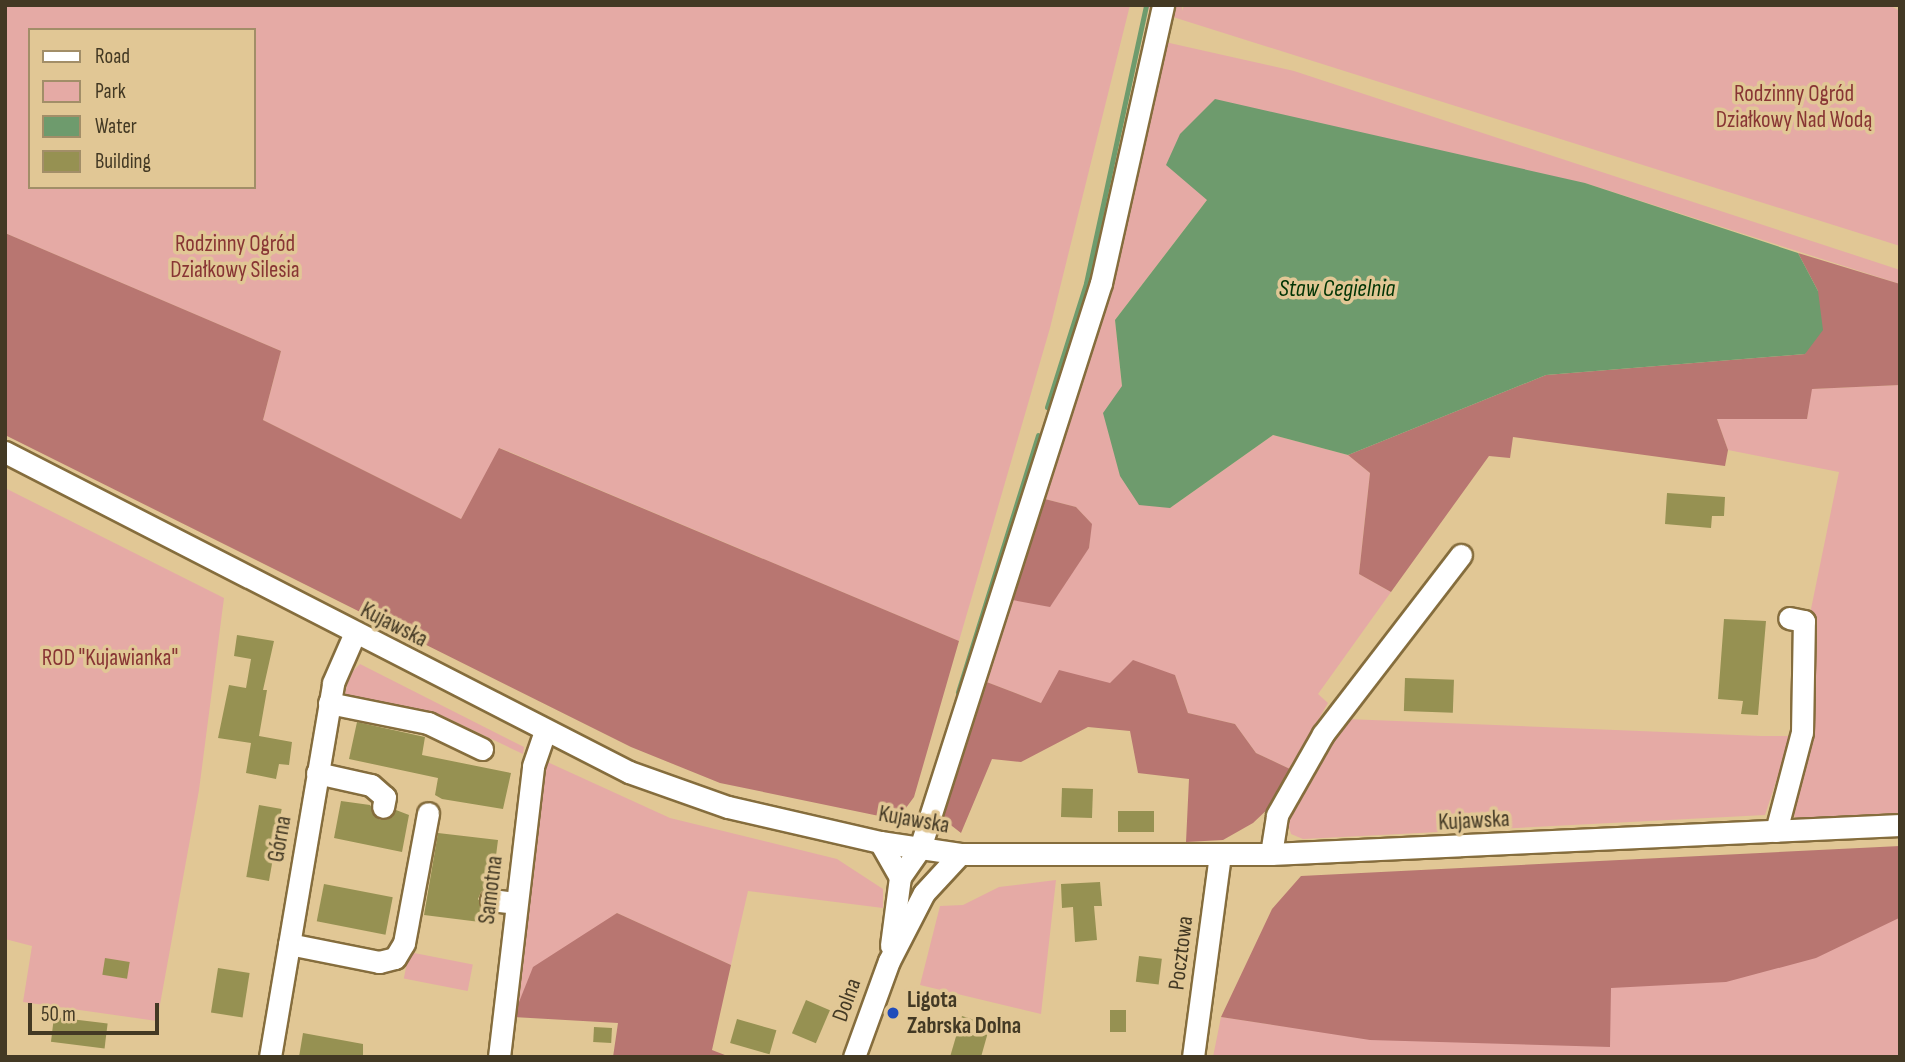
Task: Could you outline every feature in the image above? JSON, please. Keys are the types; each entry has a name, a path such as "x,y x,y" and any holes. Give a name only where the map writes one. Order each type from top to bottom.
{"street":[{"path":"927,886 920,848 1101,283 1163,5"},
{"name":"Kujawska","path":"5,452 354,635 629,772 728,807 880,842 960,855 1220,855 1900,825"},
{"path":"1271,854 1277,816 1323,734 1461,555"},
{"path":"1776,831 1802,732 1804,621 1789,618"},
{"name":"Górna","path":"270,1057 332,683 354,635"},
{"path":"329,703 428,723 482,749"},
{"name":"Samotna","path":"499,1057 533,766 545,732"},
{"path":"317,773 371,785 385,797 383,807"},
{"path":"289,944 379,962 395,958 404,943 428,813"},
{"path":"880,842 900,877"},
{"name":"Dolna","path":"889,961 900,877 920,848"},
{"name":"Dolna","path":"854,1057 889,961 927,886 960,855"},
{"name":"Pocztowa","path":"1193,1057 1220,855"},
{"path":"491,900 515,903"}],"green space":[{"name":"Rodzinny Ogród Działkowy Silesia","path":"5,5 1130,5 1050,328 959,641 500,448 461,519 263,420 281,351 5,233"},
{"name":"Rodzinny Ogród Działkowy Nad Wodą","path":"1135,5 1182,5 1182,11 1184,5 1889,5 1900,11 1900,246"},
{"path":"1165,42 1294,71 1900,270 1900,284 1585,183 1207,200 1115,320 1122,386 1170,508 1273,435 1348,455 1370,473 1359,574 1391,592 1318,694 1328,703 1290,769 1256,753 1235,724 1188,713 1175,675 1110,683 1041,703 984,681 1007,599 1089,548 1091,523 1076,507 1041,498 1113,281"},
{"path":"1900,385 1900,813 1795,818 1789,798 1810,614 1839,472 1728,450 1717,419 1807,419 1811,389"},
{"name":"ROD \"Kujawianka\"","path":"5,488 224,598 199,790 157,1021 23,1002 32,946 5,939"},
{"path":"360,664 524,747 523,754 443,716 345,694 349,675"},
{"path":"1347,719 1791,736 1765,815 1303,839 1291,834 1287,820"},
{"path":"543,760 670,818 837,859 883,889 883,908 748,891 731,965 617,913 513,1017"},
{"path":"1900,859 1900,1057 1213,1057 1221,1017 1317,1031"},
{"path":"1056,880 1041,1014 920,985 940,906 963,905 999,887"},
{"path":"409,952 473,964 468,991 404,979"}],"shaded area":[{"path":"5,233 281,351 263,420 461,519 499,448 959,641 914,797 903,812 884,817 720,783 631,747 5,435"},
{"path":"1798,253 1900,284 1900,385 1812,389 1807,419 1717,419 1728,450 1725,466 1513,437 1510,458 1489,456 1391,592 1359,574 1370,473 1348,455 1546,375 1805,354 1818,291"},
{"path":"1041,498 1076,507 1092,524 1089,548 1050,607 1007,599"},
{"path":"1133,660 1175,675 1188,713 1235,724 1256,753 1290,769 1271,806 1253,823 1223,840 1186,842 1189,779 1138,773 1130,731 1088,727 1021,762 992,759 961,833 943,819 984,681 1041,703 1059,670 1110,683"},
{"path":"1900,846 1899,918 1816,958 1726,982 1611,988 1610,1047 1370,1040 1221,1017 1272,909 1301,876"},
{"path":"617,913 731,965 712,1050 730,1057 613,1057 618,1023 513,1017 533,967"}],"water":[{"name":"Staw Cegielnia","path":"1215,99 1585,183 1798,253 1818,291 1823,330 1805,354 1546,375 1348,455 1273,435 1170,508 1139,505 1120,476 1103,413 1122,386 1115,320 1207,200 1166,165 1180,134"}],"building":[{"path":"1667,493 1725,497 1724,516 1712,516 1711,528 1665,524"},
{"path":"1724,619 1766,621 1758,715 1741,714 1743,701 1718,699"},
{"path":"237,635 274,641 263,690 267,690 259,736 292,742 289,765 279,764 276,779 246,773 251,743 218,738 229,685 246,688 251,659 234,656"},
{"path":"1405,678 1454,680 1453,713 1404,711"},
{"path":"357,722 425,737 422,755 511,773 503,809 442,799 435,795 438,778 349,759"},
{"path":"1062,788 1093,789 1092,818 1061,817"},
{"path":"341,801 370,805 380,820 388,819 396,810 409,815 402,852 334,838"},
{"path":"259,805 282,809 269,881 246,877"},
{"path":"1118,811 1154,811 1154,832 1118,832"},
{"path":"438,833 498,840 492,887 481,892 478,899 489,913 488,923 424,915"},
{"path":"1100,882 1102,906 1094,906 1097,940 1075,942 1073,907 1062,908 1061,884"},
{"path":"324,884 393,897 385,935 317,921"},
{"path":"1139,956 1162,959 1159,985 1136,982"},
{"path":"105,958 130,962 127,979 102,975"},
{"path":"218,968 250,973 243,1017 211,1012"},
{"path":"806,1000 830,1010 816,1043 792,1033"},
{"path":"1110,1010 1126,1010 1126,1032 1110,1032"},
{"path":"962,1016 990,1025 981,1057 950,1057"},
{"path":"54,1017 108,1024 105,1048 51,1042"},
{"path":"737,1019 776,1030 770,1054 730,1043"},
{"path":"594,1027 612,1028 611,1043 593,1042"},
{"path":"303,1033 363,1044 363,1057 299,1057"}],"waterway":[{"path":"1047,407 1086,283 1146,5"},
{"path":"958,692 1038,435"}],"place":[{"name":"Ligota Zabrska Dolna","path":"893,1013"}]}
